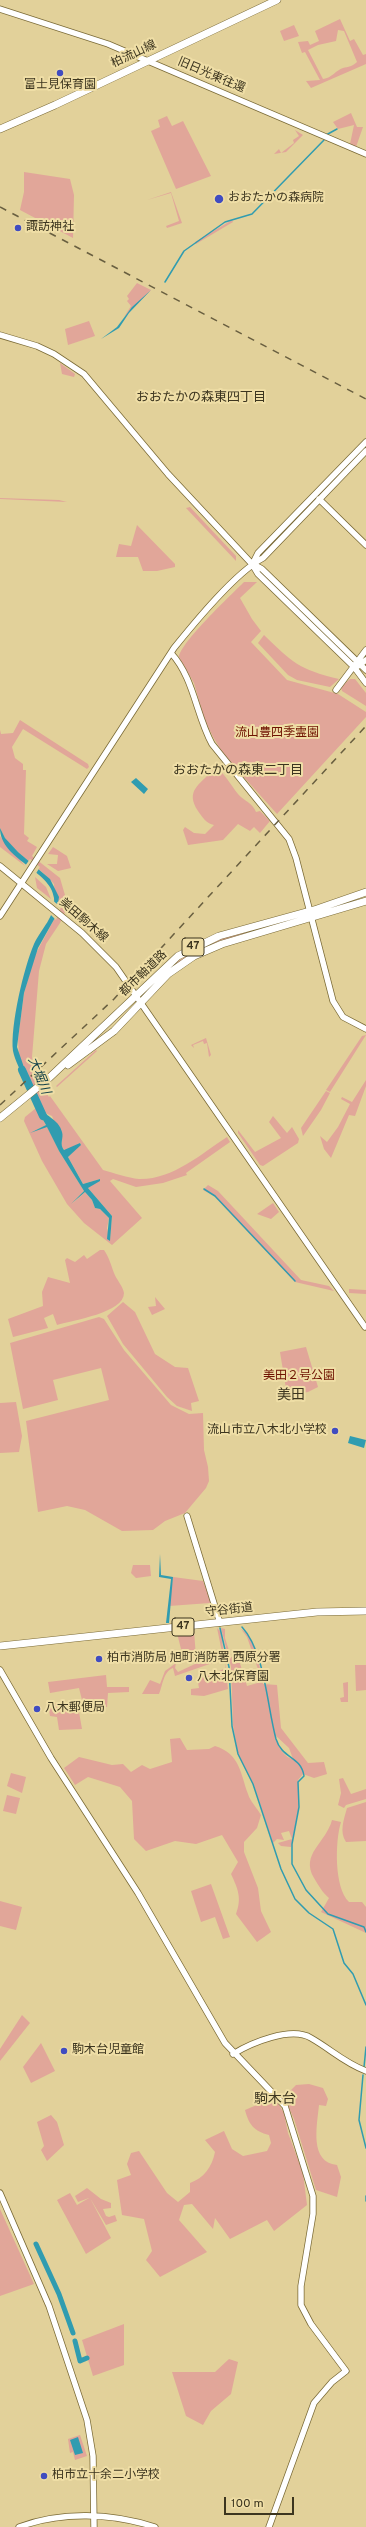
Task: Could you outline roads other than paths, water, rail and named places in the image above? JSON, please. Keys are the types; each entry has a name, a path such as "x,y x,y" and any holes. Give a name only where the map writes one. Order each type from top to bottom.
{"main road":[{"name":"柏流山線","path":"0,129 49,108 277,0"},
{"name":"都市軸道路","path":"0,1118 49,1078 137,995 169,962 199,944 366,892"},
{"name":"都市軸道路","path":"49,1078 103,1040 168,974 194,956 222,944 311,919 366,901"},
{"name":"守谷街道","path":"0,1646 317,1612 366,1611"}],"street":[{"name":"旧日光東往還","path":"0,9 108,44 366,154"},
{"path":"0,335 37,346 54,354 88,378 172,480 252,564 258,574 354,667 366,683"},
{"path":"0,916 171,653 191,627 252,564 258,553 366,442"},
{"path":"252,564 263,558 366,452"},
{"path":"319,499 366,545"},
{"path":"252,564 262,569 366,670"},
{"path":"359,663 366,650"},
{"path":"171,653 188,679 205,731 212,744 288,839 296,858 336,1009 347,1020 366,1029"},
{"path":"336,690 354,667 366,660"},
{"name":"美田駒木線","path":"0,866 63,917 104,954 137,995 365,1327"},
{"path":"187,1516 220,1623"},
{"path":"0,1670 51,1758 138,1893 204,2010 233,2054 279,2098 290,2117 313,2196 313,2214 300,2286 301,2306 311,2324 346,2371 332,2382 314,2403 269,2527"},
{"path":"233,2054 246,2046 270,2038 304,2035 311,2037 345,2062 366,2071"},
{"path":"0,2193 49,2306 85,2414 93,2456 94,2527"},
{"path":"19,2527 61,2517 93,2516 121,2518 155,2527"}],"water":[{"path":"151,290 129,313 119,328 101,339 117,327 132,307"},
{"path":"136,778 148,789 144,794 131,782"},
{"path":"0,828 5,838 18,852 50,879 59,897 56,916 38,948 24,993 17,1047 28,1079 25,1081 13,1051 16,1012 22,981 30,954 37,938 53,911 54,898 51,888 44,880 16,857 8,848 2,839"},
{"path":"39,1106 58,1124 62,1134 62,1146 64,1150 80,1143 81,1145 68,1157 83,1184 100,1179 100,1181 88,1188 112,1216 110,1241 107,1239 109,1218 100,1209 95,1208 92,1200 85,1192 71,1204 84,1191 59,1151 47,1127 30,1133 46,1125 36,1108"},
{"path":"350,1436 366,1440 364,1448 348,1443"},
{"path":"160,1554 161,1575 173,1577 169,1623 166,1623 171,1579 159,1577"},
{"path":"78,2437 83,2453 75,2455 70,2440"}],"waterway":[{"path":"326,135 337,129"},
{"path":"165,282 184,251 225,222 252,214 324,140"},
{"name":"大堀川","path":"22,1070 43,1116"},
{"path":"204,1189 215,1196 295,1281"},
{"path":"173,1621 183,1620"},
{"path":"242,1627 256,1650 264,1680 276,1739 282,1750 299,1765 304,1776 298,1782 299,1807 292,1844 292,1864 306,1890 328,1914 364,1927 366,1932"},
{"path":"220,1628 229,1667 232,1726 238,1754 253,1784 281,1869 295,1899 309,1913 333,1929 344,1963 353,1974 366,2005"},
{"path":"364,2067 366,2047"},
{"path":"363,2075 359,2120 366,2148"},
{"path":"366,2196 366,2201"},
{"path":"36,2244 59,2294 73,2333"},
{"path":"75,2341 80,2361 87,2358"}],"railway":[{"path":"0,207 366,399"},
{"path":"0,1105 114,999 366,726"}],"place":[{"name":"富士見保育園","path":"60,73"},
{"name":"おおたかの森病院","path":"219,199"},
{"name":"諏訪神社","path":"18,228"},
{"name":"流山市立八木北小学校","path":"335,1431"},
{"name":"柏市消防局 旭町消防署 西原分署","path":"99,1659"},
{"name":"八木北保育園","path":"189,1678"},
{"name":"八木郵便局","path":"37,1709"},
{"name":"駒木台児童館","path":"64,2051"},
{"name":"柏市立十余二小学校","path":"44,2476"}],"district":[{"name":"おおたかの森東四丁目","path":"201,398"},
{"name":"おおたかの森東二丁目","path":"238,771"},
{"name":"美田","path":"291,1396"},
{"name":"駒木台","path":"275,2100"}],"park label":[{"name":"流山豊四季霊園","path":"277,734"},
{"name":"美田２号公園","path":"299,1377"}]}
